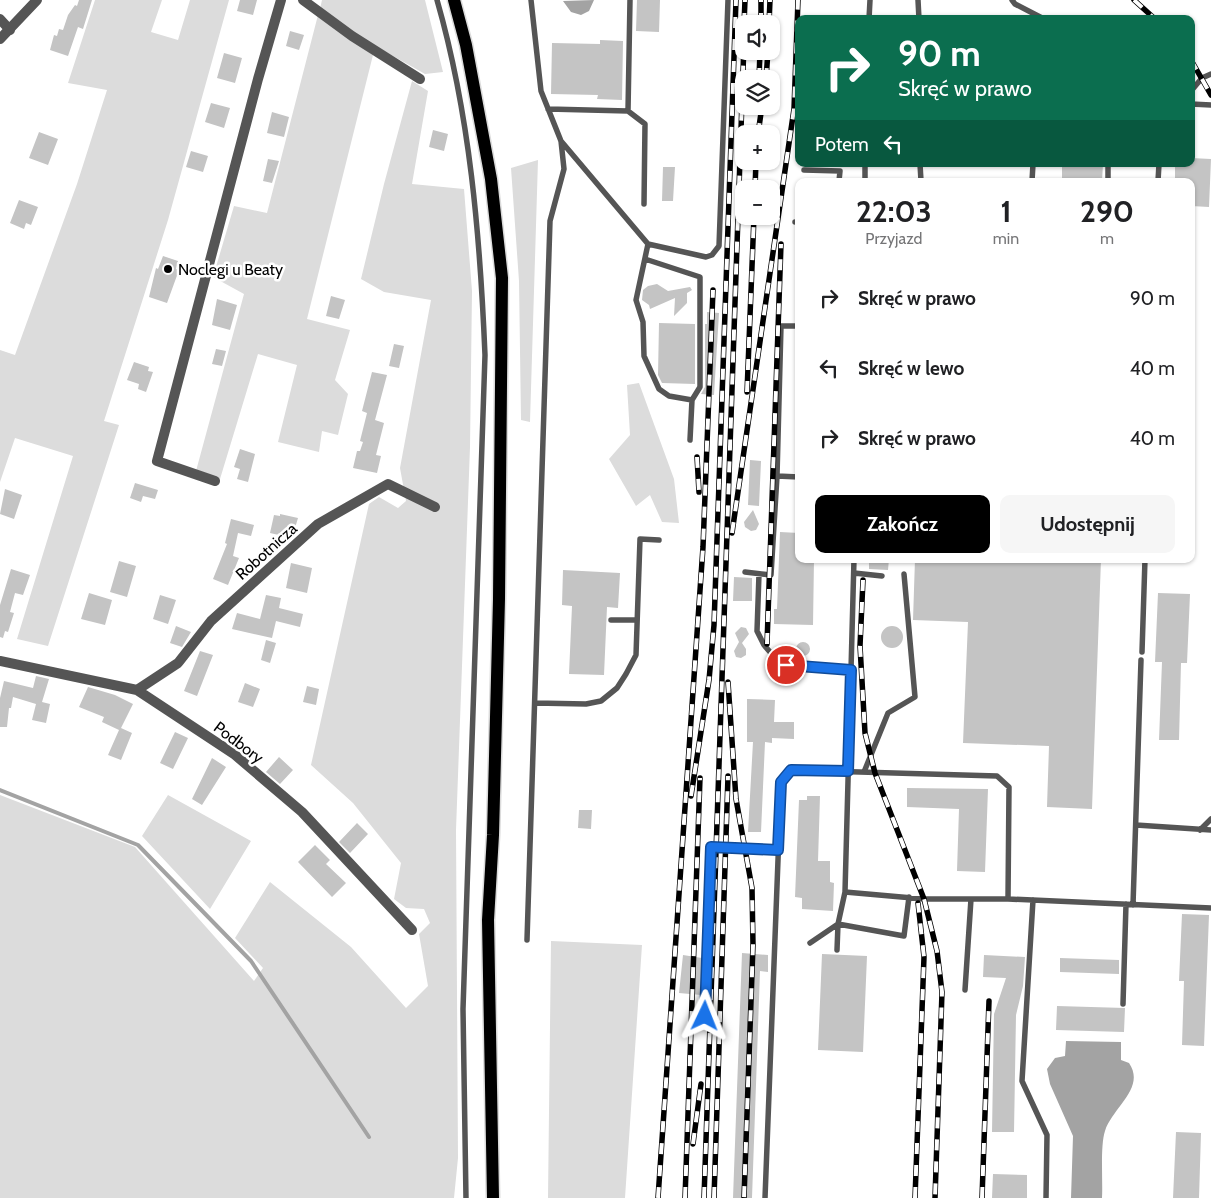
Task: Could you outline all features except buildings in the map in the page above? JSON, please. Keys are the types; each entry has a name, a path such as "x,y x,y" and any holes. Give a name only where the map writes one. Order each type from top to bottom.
{"main road":[{"path":"454,0 468,54 491,179 502,278 499,599 493,835 488,920 493,1198"}],"street":[{"path":"0,39 37,0"},
{"path":"216,481 157,461 258,79 281,0"},
{"path":"303,0 352,36 420,79"},
{"path":"0,19 10,30"},
{"name":"Robotnicza","path":"137,690 178,663 211,622 318,524 336,512 388,484 435,507"},
{"name":"Podbory","path":"0,661 137,690 234,754 302,812 412,930"}],"lane":[{"path":"437,0 463,118 474,192 485,355 463,1009 466,1198"},
{"path":"527,940 550,221 564,169 561,141 540,92 531,0"},
{"path":"628,111 630,0"},
{"path":"561,141 648,244 706,257 712,255 719,246 728,0"},
{"path":"869,15 870,0"},
{"path":"918,0 919,15"},
{"path":"1012,0 1015,4 1036,15"},
{"path":"1195,86 1202,78 1211,74"},
{"path":"1195,104 1211,105"},
{"path":"548,109 628,111 645,124 644,204"},
{"path":"804,170 840,171 840,178"},
{"path":"648,244 636,300 643,322 644,356 659,389 669,396 692,400"},
{"path":"645,260 700,277 700,387 692,400 690,440"},
{"path":"745,572 771,575 777,476 781,326 795,326"},
{"path":"777,476 795,477"},
{"path":"535,703 586,704 601,701 622,681 636,655 640,539 659,540"},
{"path":"838,950 838,924 845,892 854,563"},
{"path":"1142,652 1145,563"},
{"path":"854,573 882,576"},
{"path":"758,574 757,631 764,645 776,659 786,665 851,670"},
{"path":"864,772 888,713 915,696 904,574"},
{"path":"611,620 637,620"},
{"path":"1123,1004 1136,825 1142,660"},
{"path":"765,1198 781,782 791,770 997,776 1009,787 1008,899"},
{"path":"1200,830 1211,820"},
{"path":"1136,825 1211,830"},
{"path":"705,1016 711,847 778,850"},
{"path":"845,892 910,897 1008,899 1211,908"},
{"path":"810,943 838,924 904,936 910,897"},
{"path":"965,990 970,899"},
{"path":"1033,900 1022,1081 1048,1136 1046,1198"}],"shaded area":[{"path":"95,0 162,0 151,32 178,40 190,0 229,0 168,220 104,421 119,425 48,646 17,639 73,456 15,438 0,482 0,350 15,355 77,184 107,90 68,83"},
{"path":"322,0 425,0 443,72 425,74 354,34 320,9"},
{"path":"594,0 589,11 581,15 571,12 563,1"},
{"path":"318,15 373,55 307,319 350,330 335,380 348,394 338,435 322,431 319,452 278,442 297,365 258,354 220,479 196,471 244,294 213,277 234,206 267,213"},
{"path":"412,81 428,91 412,184 464,189 472,291 470,447 456,830 458,1158 454,1198 0,1198 0,795 135,847 254,981 263,968 235,938 270,882 351,947 406,1008 428,986 419,934 430,923 424,909 406,908 394,899 401,863 353,803 311,765 369,504 379,497 398,508 406,501 400,468 431,300 384,292 361,279"},
{"path":"538,160 530,422 521,420 519,281 511,168"},
{"path":"639,383 674,479 679,523 662,522 650,495 636,506 609,459 630,435 627,385"},
{"path":"168,795 251,841 210,909 142,836"},
{"path":"551,941 642,945 625,1198 548,1198"},
{"path":"1066,1041 1121,1042 1121,1060 1129,1063 1133,1072 1134,1081 1131,1089 1109,1122 1103,1137 1102,1198 1071,1198 1073,1136 1050,1084 1047,1069 1055,1058 1065,1056"}],"waterway":[{"path":"0,790 138,845 251,961 369,1137"}],"railway":[{"path":"691,796 709,680 714,625 736,0"},
{"path":"744,15 745,0"},
{"path":"761,0 761,15"},
{"path":"769,15 770,0"},
{"path":"797,15 798,0"},
{"path":"1134,0 1151,15"},
{"path":"704,1198 743,60"},
{"path":"759,70 760,60"},
{"path":"767,60 767,70"},
{"path":"1195,67 1211,95"},
{"path":"732,533 794,109 795,82"},
{"path":"759,125 761,115"},
{"path":"755,180 756,170"},
{"path":"747,392 754,225"},
{"path":"767,644 781,244"},
{"path":"658,1198 703,547 713,290"},
{"path":"697,457 699,492"},
{"path":"863,580 860,646 865,733 875,773 924,899 937,951 942,992 935,1198"},
{"path":"728,682 736,799 752,888 753,945 744,1198"},
{"path":"714,1198 728,776"},
{"path":"685,1198 700,778"},
{"path":"915,1198 924,957 918,903"},
{"path":"982,1198 989,1001"},
{"path":"693,1144 701,1084"}],"place":[{"name":"Noclegi u Beaty","path":"168,269"}],"route":[{"path":"705,1016 711,847 778,850 781,782 791,770 848,771 851,670 786,665"}]}
